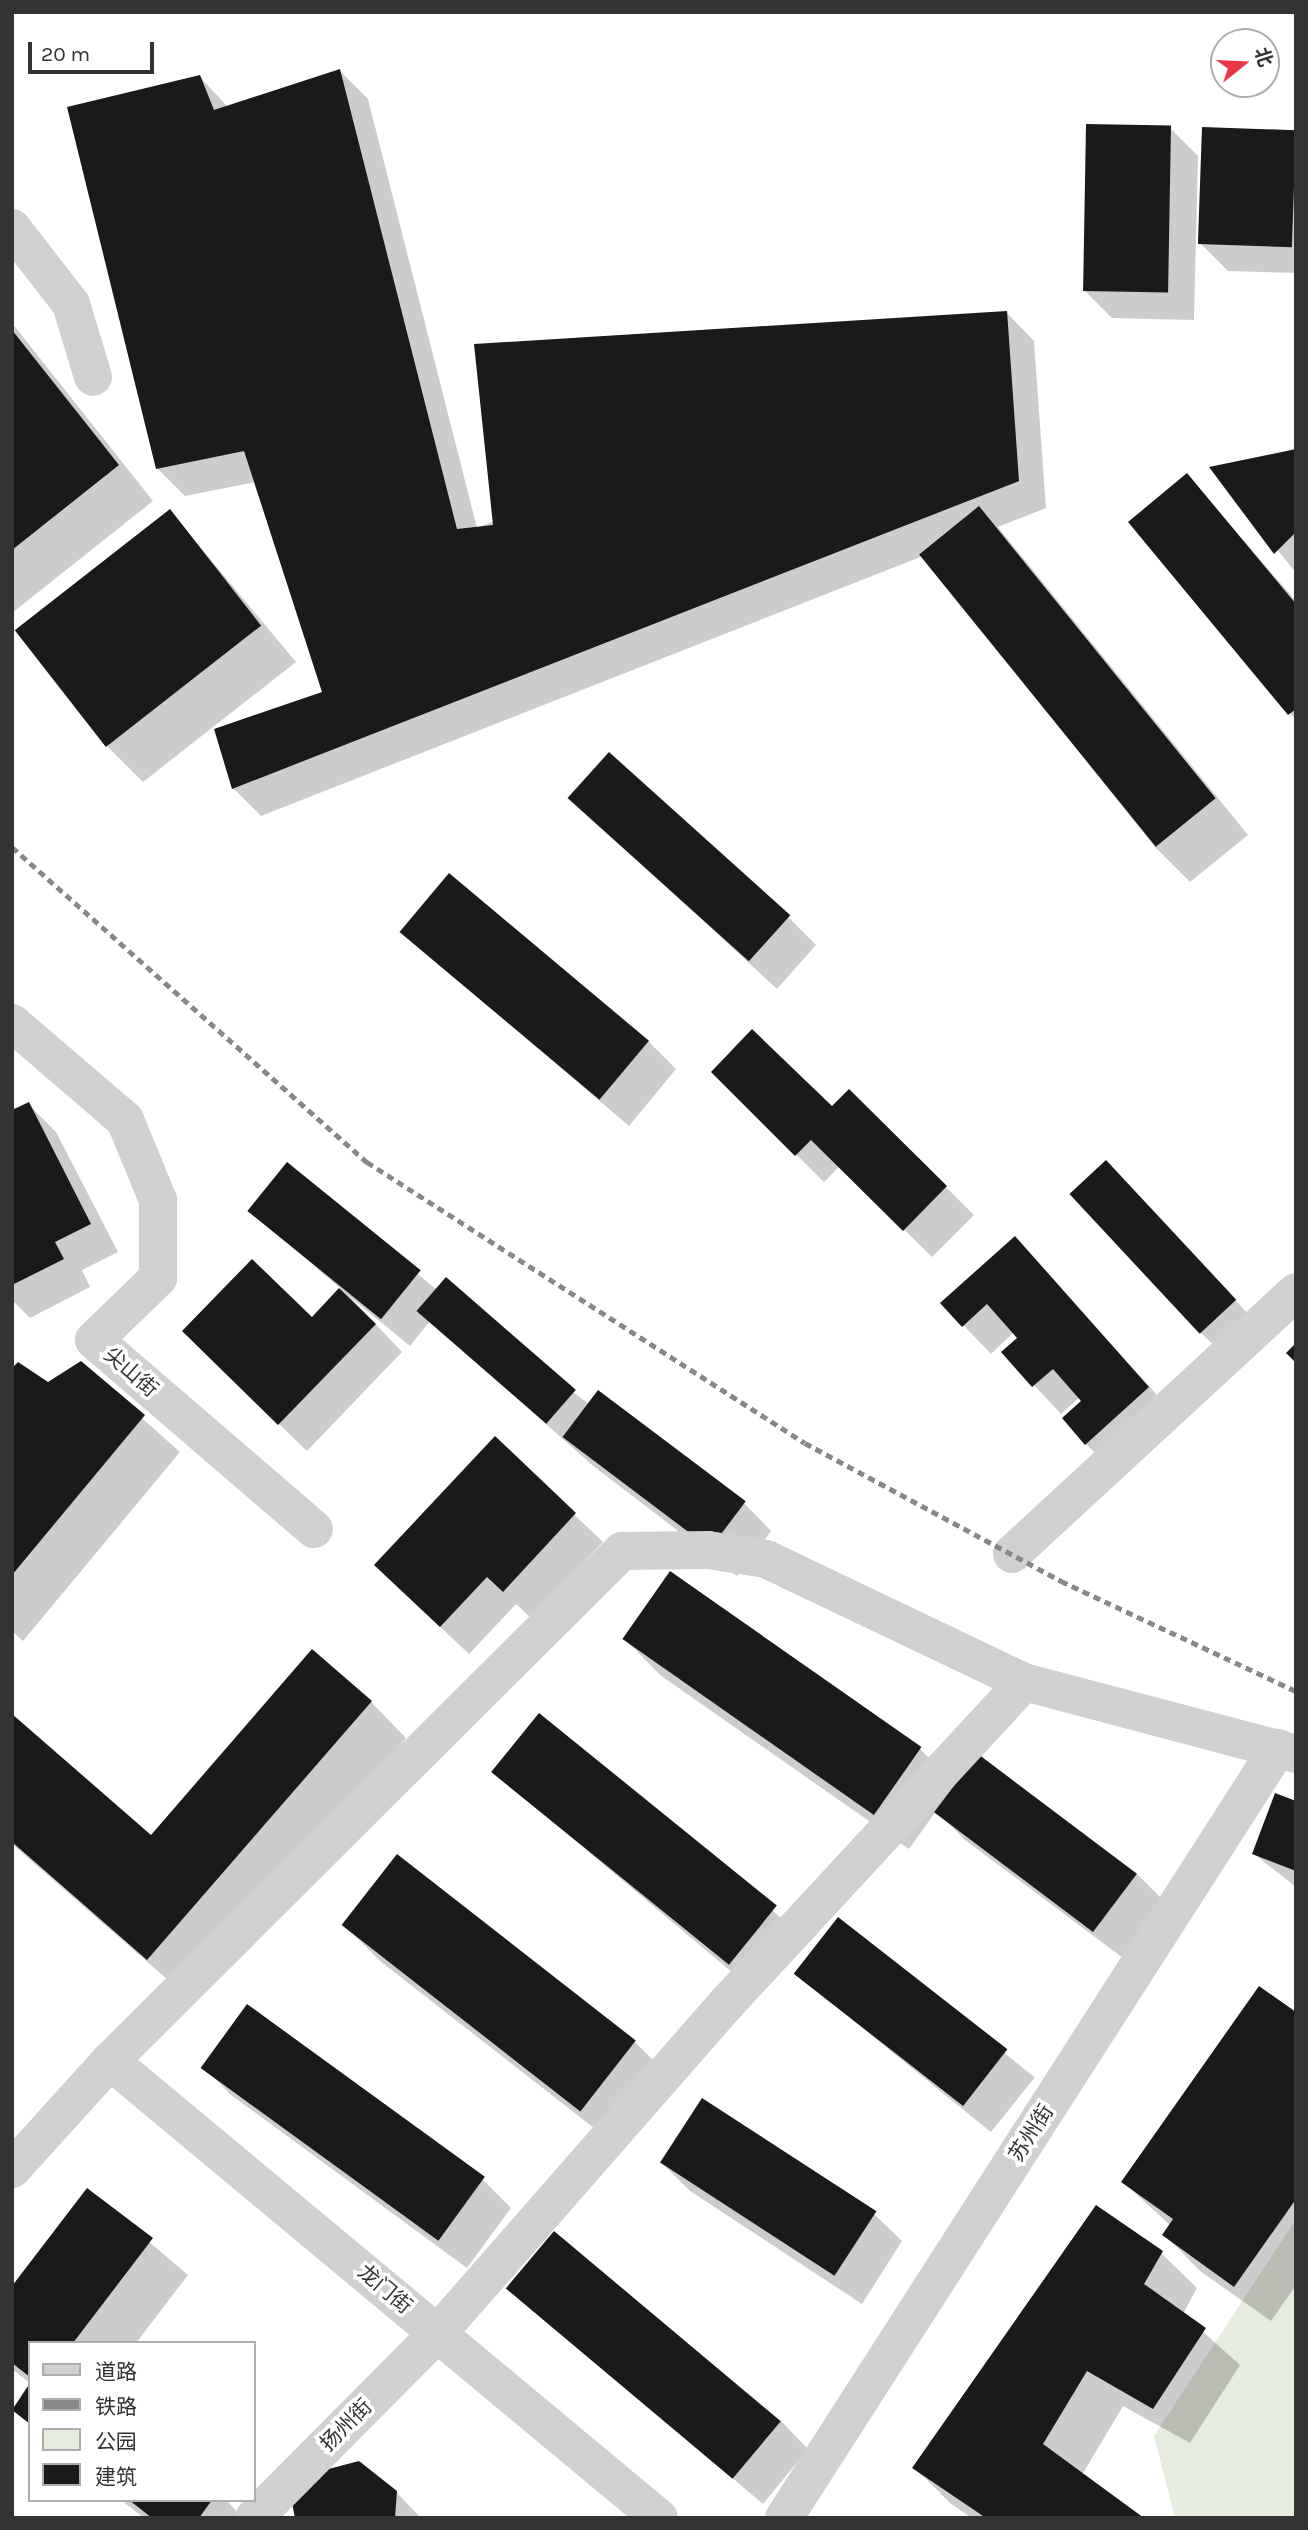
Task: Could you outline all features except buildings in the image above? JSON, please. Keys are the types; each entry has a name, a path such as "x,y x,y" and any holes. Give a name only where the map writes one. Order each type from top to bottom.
{"street":[{"path":"12,228 71,304 93,377"},
{"name":"尖山街","path":"12,1023 125,1120 158,1200 158,1278 94,1340 314,1529"},
{"path":"1012,1554 1296,1292"},
{"path":"12,2169 110,2061 622,1551 708,1549 766,1559 1024,1682 1287,1751"},
{"name":"扬州街","path":"254,2518 438,2333 727,2003 1024,1682"},
{"name":"苏州街","path":"784,2518 1287,1751"},
{"name":"龙门街","path":"110,2061 659,2518"}],"green space":[{"path":"1296,2219 1296,2518 1175,2518 1154,2436"}],"railway":[{"path":"12,847 367,1162 805,1443 1061,1581 1296,1691"}]}
